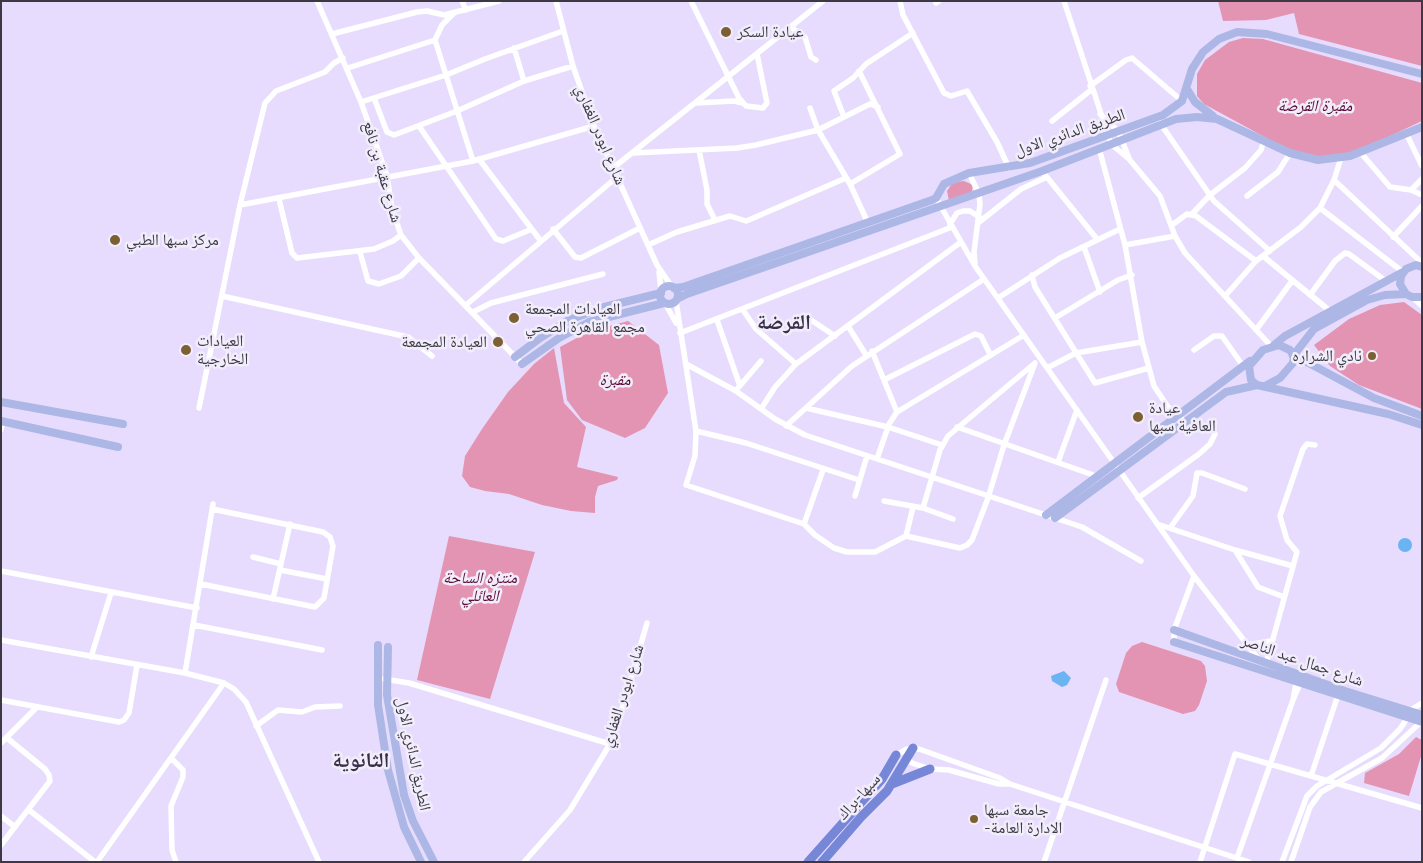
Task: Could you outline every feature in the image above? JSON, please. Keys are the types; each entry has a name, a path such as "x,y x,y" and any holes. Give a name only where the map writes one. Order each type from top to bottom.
{"highway":[{"name":"سبها-براك","path":"822,862 892,784 913,748"},
{"name":"سبها-براك","path":"808,862 882,780 898,753"},
{"path":"892,784 930,769"}],"main road":[{"name":"الطريق الدائري الاول","path":"673,287 683,287 936,198 944,184 969,173 1009,168 1030,163 1163,115 1182,101 1188,89 1192,69 1203,52 1228,35 1247,31 1267,34 1422,74"},
{"path":"1188,89 1200,107 1217,119"},
{"name":"الطريق الدائري الاول","path":"677,300 687,294 939,206 1044,174 1099,148 1160,123 1186,117 1217,119 1290,154 1318,160 1341,158 1360,153 1422,127"},
{"path":"1046,515 1284,336 1420,264"},
{"path":"1403,272 1400,284 1409,296"},
{"path":"515,357 540,338 569,320 604,307 650,297 665,288 673,287 678,294 677,300 671,304 664,303 589,322 559,338 522,364"},
{"path":"661,292 664,303"},
{"path":"1055,518 1226,392 1261,385 1286,373 1291,368 1293,356 1314,329 1367,300 1385,295 1422,296"},
{"path":"1272,346 1286,346 1293,356 1374,398 1422,416"},
{"path":"1252,360 1248,374 1261,385 1388,414 1422,425"},
{"path":"1,402 123,424"},
{"path":"2,421 118,447"},
{"name":"شارع جمال عبد الناصر","path":"1174,630 1300,679 1408,714 1422,722"},
{"name":"شارع جمال عبد الناصر","path":"1174,642 1262,665"},
{"name":"الطريق الدائري الاول","path":"378,645 376,678 383,740 394,799 404,827 421,862"},
{"name":"الطريق الدائري الاول","path":"388,647 386,679 388,710 404,795 413,821 434,862"},
{"name":"شارع جمال عبد الناصر","path":"1300,679 1338,695 1408,714 1422,715"}],"street":[{"name":"شارع عقبة بن نافع","path":"317,1 348,68 361,102 387,176 392,209 401,235 419,258 522,364"},
{"path":"462,1 466,10"},
{"path":"332,34 417,12 427,11 441,15 453,14 498,1"},
{"name":"شارع ابودر الغفاري","path":"556,1 573,66 594,126 657,265 673,287"},
{"path":"691,1 742,103"},
{"path":"613,168 792,28 823,1"},
{"path":"900,1 904,15 944,94 951,96 967,91 997,142 1009,168"},
{"path":"1064,1 1110,144 1129,159 1160,196 1175,236 1185,253 1272,346"},
{"path":"453,14 442,25 435,40 457,111 476,160 540,240"},
{"path":"792,28 805,37 811,57 816,60"},
{"path":"361,102 446,75 563,31"},
{"path":"844,117 834,92 859,70 913,33"},
{"path":"348,68 435,40"},
{"path":"514,48 524,81"},
{"path":"696,103 734,101 762,108 767,105 757,54"},
{"path":"199,408 240,205 268,98 276,91 325,72 334,63 343,58"},
{"path":"1052,121 1126,60 1132,58 1182,101"},
{"path":"374,98 389,134 394,135 457,111 524,81 573,66"},
{"path":"850,184 900,154 859,70"},
{"path":"632,153 736,148 818,130 870,104 878,107"},
{"path":"810,108 818,130 850,184 867,221"},
{"path":"1099,113 1118,131 1129,159"},
{"path":"1160,123 1210,195 1270,251"},
{"path":"419,126 496,239 503,241 532,229"},
{"path":"240,205 476,160 594,126"},
{"path":"1406,133 1422,166"},
{"path":"1172,225 1187,214 1192,214 1210,195 1244,168 1261,150 1264,140"},
{"path":"1099,148 1132,275 1142,342 1154,386 1160,397 1184,422"},
{"path":"699,150 707,190 707,204 715,220"},
{"path":"1360,153 1390,187 1411,190 1422,195"},
{"path":"1247,196 1278,172 1290,154"},
{"path":"1225,296 1256,261 1301,227 1320,208 1334,180 1341,158"},
{"path":"969,173 979,194 979,220 974,252 976,266"},
{"path":"979,220 1044,174 1097,239"},
{"path":"466,305 540,240 617,177"},
{"path":"648,245 677,232 730,216 746,221 846,178"},
{"path":"1411,190 1422,179"},
{"path":"1334,180 1420,264"},
{"path":"936,198 984,279 1024,335 1037,360 1047,368 1194,576 1262,665"},
{"path":"279,199 295,257 360,252 382,247 401,235"},
{"path":"1393,237 1422,206"},
{"path":"1320,208 1403,272"},
{"path":"680,331 743,310 951,226 957,213 970,211 979,220"},
{"path":"1192,214 1256,261"},
{"path":"553,229 575,257 581,258 640,228"},
{"path":"998,298 1032,274 1097,239 1120,229"},
{"path":"1125,245 1175,236"},
{"path":"761,409 775,387 796,364 961,242"},
{"path":"1084,246 1100,292"},
{"path":"360,252 368,281 379,284 401,276 419,258"},
{"path":"1310,295 1335,261 1345,253 1386,282"},
{"path":"1263,256 1330,311"},
{"name":"شارع ابودر الغفاري","path":"657,265 661,292"},
{"path":"473,312 491,304 603,274"},
{"path":"1032,274 1035,287 1095,383 1149,368"},
{"path":"1055,318 1118,280 1132,275"},
{"path":"786,426 866,355 984,279"},
{"path":"1256,330 1292,281"},
{"path":"222,296 408,338 432,356"},
{"path":"1409,296 1422,306"},
{"path":"677,300 696,431 695,456 686,485 804,524 824,542 847,552 875,552 906,536 960,548 972,540 988,498 1004,445 1037,360"},
{"path":"664,303 680,331"},
{"path":"743,310 756,329 796,364"},
{"path":"805,316 834,336"},
{"path":"716,320 738,388"},
{"path":"848,326 866,355"},
{"path":"884,380 975,334 981,336 990,354"},
{"path":"877,459 888,427 897,412 1024,335"},
{"path":"1194,350 1214,336 1222,336 1243,366"},
{"path":"1047,368 1076,353 1142,342"},
{"path":"872,351 897,412"},
{"path":"923,508 942,445 957,427 1037,360"},
{"path":"738,388 761,361"},
{"path":"686,364 738,388 761,409 786,426 826,444 932,477 988,498 1055,518 1096,534 1141,560"},
{"path":"806,408 888,427 942,445"},
{"path":"1058,462 1077,410"},
{"path":"1,430 2,421"},
{"path":"957,427 1096,476"},
{"path":"696,431 746,443 823,470 859,480"},
{"path":"1138,498 1199,454 1210,444 1215,434"},
{"path":"1262,665 1271,642 1297,550 1287,540 1280,516 1303,449 1307,444 1315,445"},
{"path":"855,496 866,456"},
{"path":"804,524 823,470"},
{"path":"1170,528 1193,496 1197,473 1202,473 1245,489"},
{"path":"884,501 923,508 952,519"},
{"path":"906,536 913,506"},
{"path":"185,674 213,507 323,532 330,537 333,546 322,602 315,607 201,584"},
{"path":"273,599 290,524"},
{"path":"1157,524 1235,550 1293,566"},
{"path":"1235,550 1258,587 1284,597"},
{"path":"253,557 281,567 327,579"},
{"path":"1,571 197,608"},
{"path":"1174,642 1174,630 1194,576"},
{"path":"91,657 111,593"},
{"name":"شارع ابودر الغفاري","path":"524,862 570,810 610,744 646,623"},
{"path":"194,625 322,650"},
{"path":"1,640 224,683 243,697 319,862"},
{"path":"1247,645 1271,642"},
{"path":"1,700 119,722 124,720 131,705 136,665"},
{"path":"376,678 409,683 610,744"},
{"path":"1237,858 1300,679"},
{"path":"1044,862 1106,680"},
{"path":"28,810 96,862 172,759 224,683"},
{"path":"1310,776 1338,695"},
{"path":"1282,862 1307,796 1327,780 1380,748 1400,729 1408,714 1422,703"},
{"path":"256,726 278,710 302,712 315,707 340,706"},
{"path":"1,743 37,707"},
{"path":"1291,862 1310,807 1321,792 1382,758 1422,722"},
{"path":"1,845 50,781 49,775 7,738"},
{"path":"898,753 913,748 1000,778 1010,784 1249,862"},
{"path":"898,753 907,760 930,769 949,770 999,784 1010,784"},
{"path":"1200,862 1236,754 1422,808"},
{"path":"172,759 183,770 183,777 171,806 172,850 176,862"},
{"path":"1,816 15,827"}],"green space":[{"name":"مقبرة القرضة","path":"1218,1 1422,1 1422,66 1299,34 1294,13 1266,20 1223,21"},
{"name":"مقبرة القرضة","path":"1243,38 1263,39 1422,83 1422,121 1354,153 1331,159 1294,153 1204,104 1197,96 1197,74 1205,60 1229,42"},
{"path":"964,181 973,185 972,191 966,196 949,201 947,191 951,185"},
{"name":"نادي الشراره","path":"1404,302 1422,315 1422,409 1359,385 1330,366 1314,345 1349,319 1380,305"},
{"name":"مقبرة","path":"628,321 659,345 668,393 645,428 625,438 582,420 567,400 560,347 588,332"},
{"path":"554,348 564,403 586,427 577,467 618,477 617,480 598,486 595,497 595,513 571,511 542,505 509,494 470,487 462,476 465,456 508,392 534,364"},
{"name":"منتزه الساحة العائلي","path":"449,536 535,552 490,699 417,680"},
{"path":"1142,642 1201,661 1205,666 1207,681 1195,711 1183,714 1119,692 1116,684 1126,653 1132,646"},
{"path":"1416,737 1422,740 1422,753 1409,796 1364,783 1365,773 1399,754"}],"water":[{"path":"1402,538 1408,538 1412,545 1408,552 1402,552 1398,548 1398,542"},
{"path":"1064,671 1071,678 1067,685 1062,687 1052,681 1051,676"}],"place":[{"name":"عيادة السكر","path":"726,32"},
{"name":"مركز سبها الطبي","path":"115,240"},
{"name":"العيادات المجمعة مجمع القاهرة الصحي","path":"514,318"},
{"name":"العيادة المجمعة","path":"498,342"},
{"name":"العيادات الخارجية","path":"186,350"},
{"name":"نادي الشراره","path":"1372,356"},
{"name":"عيادة العافية سبها","path":"1138,417"},
{"name":"جامعة سبها -الادارة العامة","path":"974,819"}],"district":[{"name":"القرضة","path":"784,323"},
{"name":"الثانوية","path":"361,761"}]}
